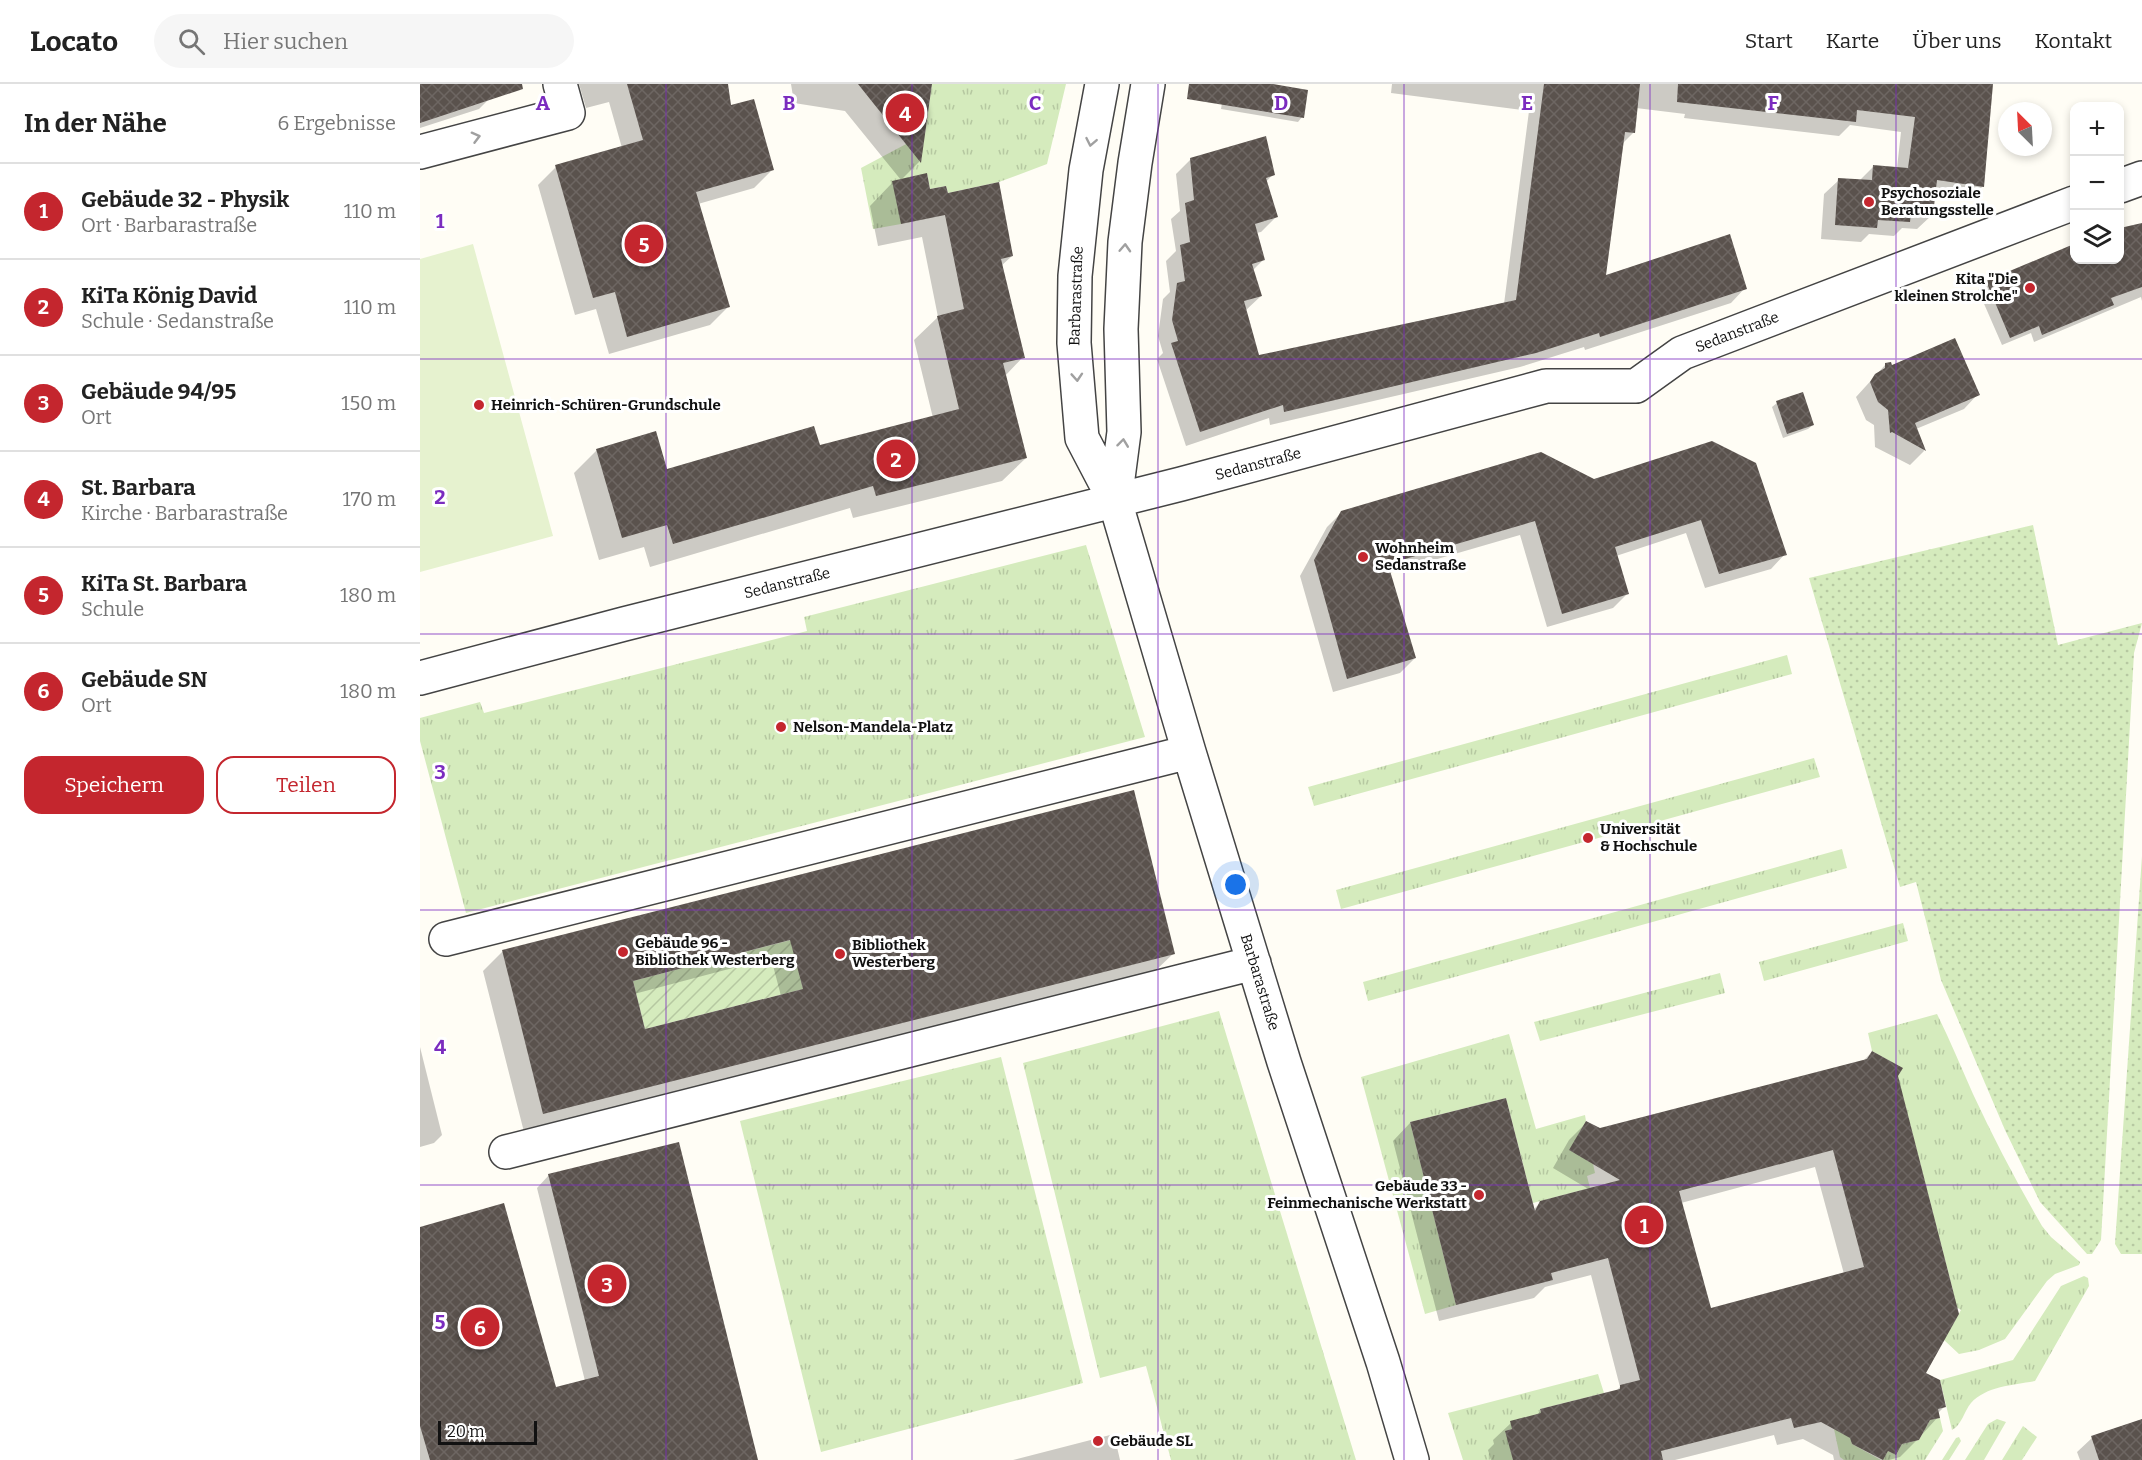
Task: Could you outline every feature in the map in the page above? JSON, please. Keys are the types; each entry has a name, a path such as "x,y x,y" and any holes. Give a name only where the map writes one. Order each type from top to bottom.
{"street":[{"name":"Barbarastraße","path":"1102,84 1086,170 1076,256 1074,343 1082,438 1115,501 1284,1062 1383,1362 1412,1460"},
{"name":"Barbarastraße","path":"1115,501 1124,432 1121,329 1125,242 1148,84"},
{"path":"420,152 564,98"},
{"path":"2124,185 2142,178"},
{"name":"Sedanstraße","path":"420,678 624,624 1115,501 1546,386 1636,386 1682,353 2070,205"},
{"path":"446,939 1189,752"},
{"path":"506,1152 1254,963"}],"green space":[{"path":"932,84 1066,84 1047,164 999,182 948,193 946,186 930,189 927,173 901,224 873,229 861,168 925,134"},
{"name":"Heinrich-Schüren-Grundschule","path":"473,244 553,536 420,572 420,259"},
{"path":"2033,525 2058,645 2142,623 2134,653 2101,1240 2092,1254 2087,1254 2040,1202 2005,1130 1941,980 1916,882 1900,887 1809,578"},
{"name":"Nelson-Mandela-Platz","path":"1086,545 1145,737 466,913 420,741 420,718 480,702 484,713 807,631 804,617"},
{"path":"1787,655 1792,674 1314,806 1308,787"},
{"path":"1814,758 1820,777 1341,909 1336,890"},
{"path":"1842,849 1847,868 1368,1001 1363,982"},
{"path":"2142,856 2142,1254 2121,1254 2115,1244"},
{"path":"1903,923 1908,941 1764,981 1759,962"},
{"path":"791,940 803,989 645,1029 633,981"},
{"path":"1720,973 1725,993 1540,1041 1534,1022"},
{"path":"1219,1011 1356,1460 1171,1460 1146,1366 1100,1378 1023,1063"},
{"path":"1937,1014 1989,1128 2042,1226 2080,1262 2079,1265 2055,1274 2047,1281 2005,1339 1979,1350 1959,1354 1944,1340 1961,1310 1948,1302 1953,1291 1902,1093 1892,1086 1902,1068 1872,1051 1868,1033"},
{"path":"1509,1034 1536,1129 1585,1115 1586,1121 1570,1150 1593,1164 1595,1173 1587,1176 1590,1188 1533,1203 1506,1098 1410,1122 1456,1305 1425,1314 1361,1077"},
{"path":"1001,1057 1083,1383 821,1452 740,1121"},
{"path":"2084,1276 2088,1278 2089,1286 2035,1381 2001,1387 1977,1397 1952,1430 1940,1380 2013,1360 2061,1286"},
{"path":"1598,1374 1604,1393 1540,1409 1542,1417 1506,1431 1513,1460 1463,1460 1448,1413"},
{"path":"1844,1416 1852,1444 1881,1460 1844,1460 1840,1457 1834,1429"},
{"path":"1940,1418 1943,1431 1925,1460 1883,1460 1888,1451 1896,1455 1902,1444 1919,1440 1930,1420"},
{"path":"1997,1419 2006,1422 1984,1460 1965,1460 1988,1424"},
{"path":"2023,1426 2037,1437 2022,1460 2002,1460"},
{"path":"1959,1437 1961,1441 1949,1460 1942,1460 1956,1438"}],"building":[{"path":"420,84 522,84 523,89 420,123"},
{"path":"627,84 728,84 731,105 754,99 774,170 696,192 730,307 627,337 615,292 593,298 555,165 643,140"},
{"path":"858,84 932,84 921,163"},
{"path":"1189,84 1273,84 1308,90 1304,118 1187,99"},
{"path":"1544,84 1640,84 1635,133 1625,132 1606,275 1730,234 1747,289 1600,337 1599,333 1536,353 1284,412 1283,405 1200,432 1171,343 1178,341 1172,320 1177,283 1185,281 1180,245 1190,242 1185,203 1194,200 1190,158 1266,136 1275,175 1266,178 1278,217 1255,224 1265,260 1252,264 1262,296 1244,301 1259,355 1516,300"},
{"path":"1678,84 1993,84 1984,187 1937,180 1933,215 1911,213 1910,222 1878,220 1877,228 1835,225 1838,178 1872,180 1873,165 1908,168 1915,117 1857,110 1856,122 1677,102"},
{"path":"927,173 930,189 946,186 948,193 999,182 1013,256 1001,259 1025,358 1003,363 1027,458 876,496 873,486 673,544 667,525 622,538 596,449 656,431 667,469 814,426 820,445 959,409 937,316 964,309 945,215 901,224 892,181"},
{"path":"2142,223 2142,287 2111,298 2114,305 2042,335 2039,326 2010,338 1986,281 2070,246 2070,264 2124,264 2124,227"},
{"path":"1955,338 1980,395 1915,423 1926,451 1890,433 1888,410 1878,402 1870,382 1875,374 1885,368 1885,363 1891,362 1892,365"},
{"path":"1803,392 1814,425 1787,434 1776,401"},
{"name":"Wohnheim Sedanstraße","path":"1712,441 1756,463 1787,555 1719,574 1701,520 1615,547 1629,594 1562,614 1535,521 1388,564 1416,658 1347,679 1314,560 1341,511 1541,452 1594,479"},
{"name":"Gebäude 96 - Bibliothek Westerberg","path":"1134,790 1175,954 543,1114 502,950","holes":["790,940 803,989 645,1029 633,981"]},
{"path":"1872,1051 1903,1068 1898,1076 1959,1314 1926,1373 1940,1380 1946,1407 1938,1409 1940,1418 1930,1420 1919,1440 1902,1444 1896,1455 1888,1451 1883,1460 1852,1444 1850,1438 1821,1422 1794,1428 1791,1418 1661,1451 1663,1460 1513,1460 1505,1431 1512,1429 1510,1421 1541,1413 1540,1409 1620,1389 1620,1385 1640,1380 1608,1258 1551,1273 1553,1280 1456,1305 1410,1122 1506,1098 1535,1211 1540,1201 1620,1180 1569,1150 1586,1121 1600,1128 1867,1059","holes":["1833,1150 1864,1267 1711,1308 1679,1191"]},
{"path":"679,1142 758,1460 430,1460 420,1426 420,1227 504,1203 556,1387 599,1376 548,1174"},
{"path":"2142,1419 2142,1460 2099,1460 2091,1436"}],"place":[{"name":"St. Barbara","path":"905,113"},
{"name":"Psychosoziale Beratungsstelle","path":"1869,202"},
{"name":"KiTa St. Barbara","path":"644,244"},
{"name":"Kita \"Die kleinen Strolche\"","path":"2030,288"},
{"name":"Heinrich-Schüren-Grundschule","path":"479,405"},
{"name":"KiTa König David","path":"896,459"},
{"name":"Wohnheim Sedanstraße","path":"1363,557"},
{"name":"Nelson-Mandela-Platz","path":"781,727"},
{"name":"Universität & Hochschule","path":"1588,838"},
{"name":"Gebäude 96 - Bibliothek Westerberg","path":"623,952"},
{"name":"Bibliothek Westerberg","path":"840,954"},
{"name":"Gebäude 33 - Feinmechanische Werkstatt","path":"1479,1195"},
{"name":"Gebäude 32 - Physik","path":"1644,1225"},
{"name":"Gebäude 94/95","path":"607,1284"},
{"name":"Gebäude SN","path":"480,1327"},
{"name":"Gebäude SL","path":"1098,1441"}]}
